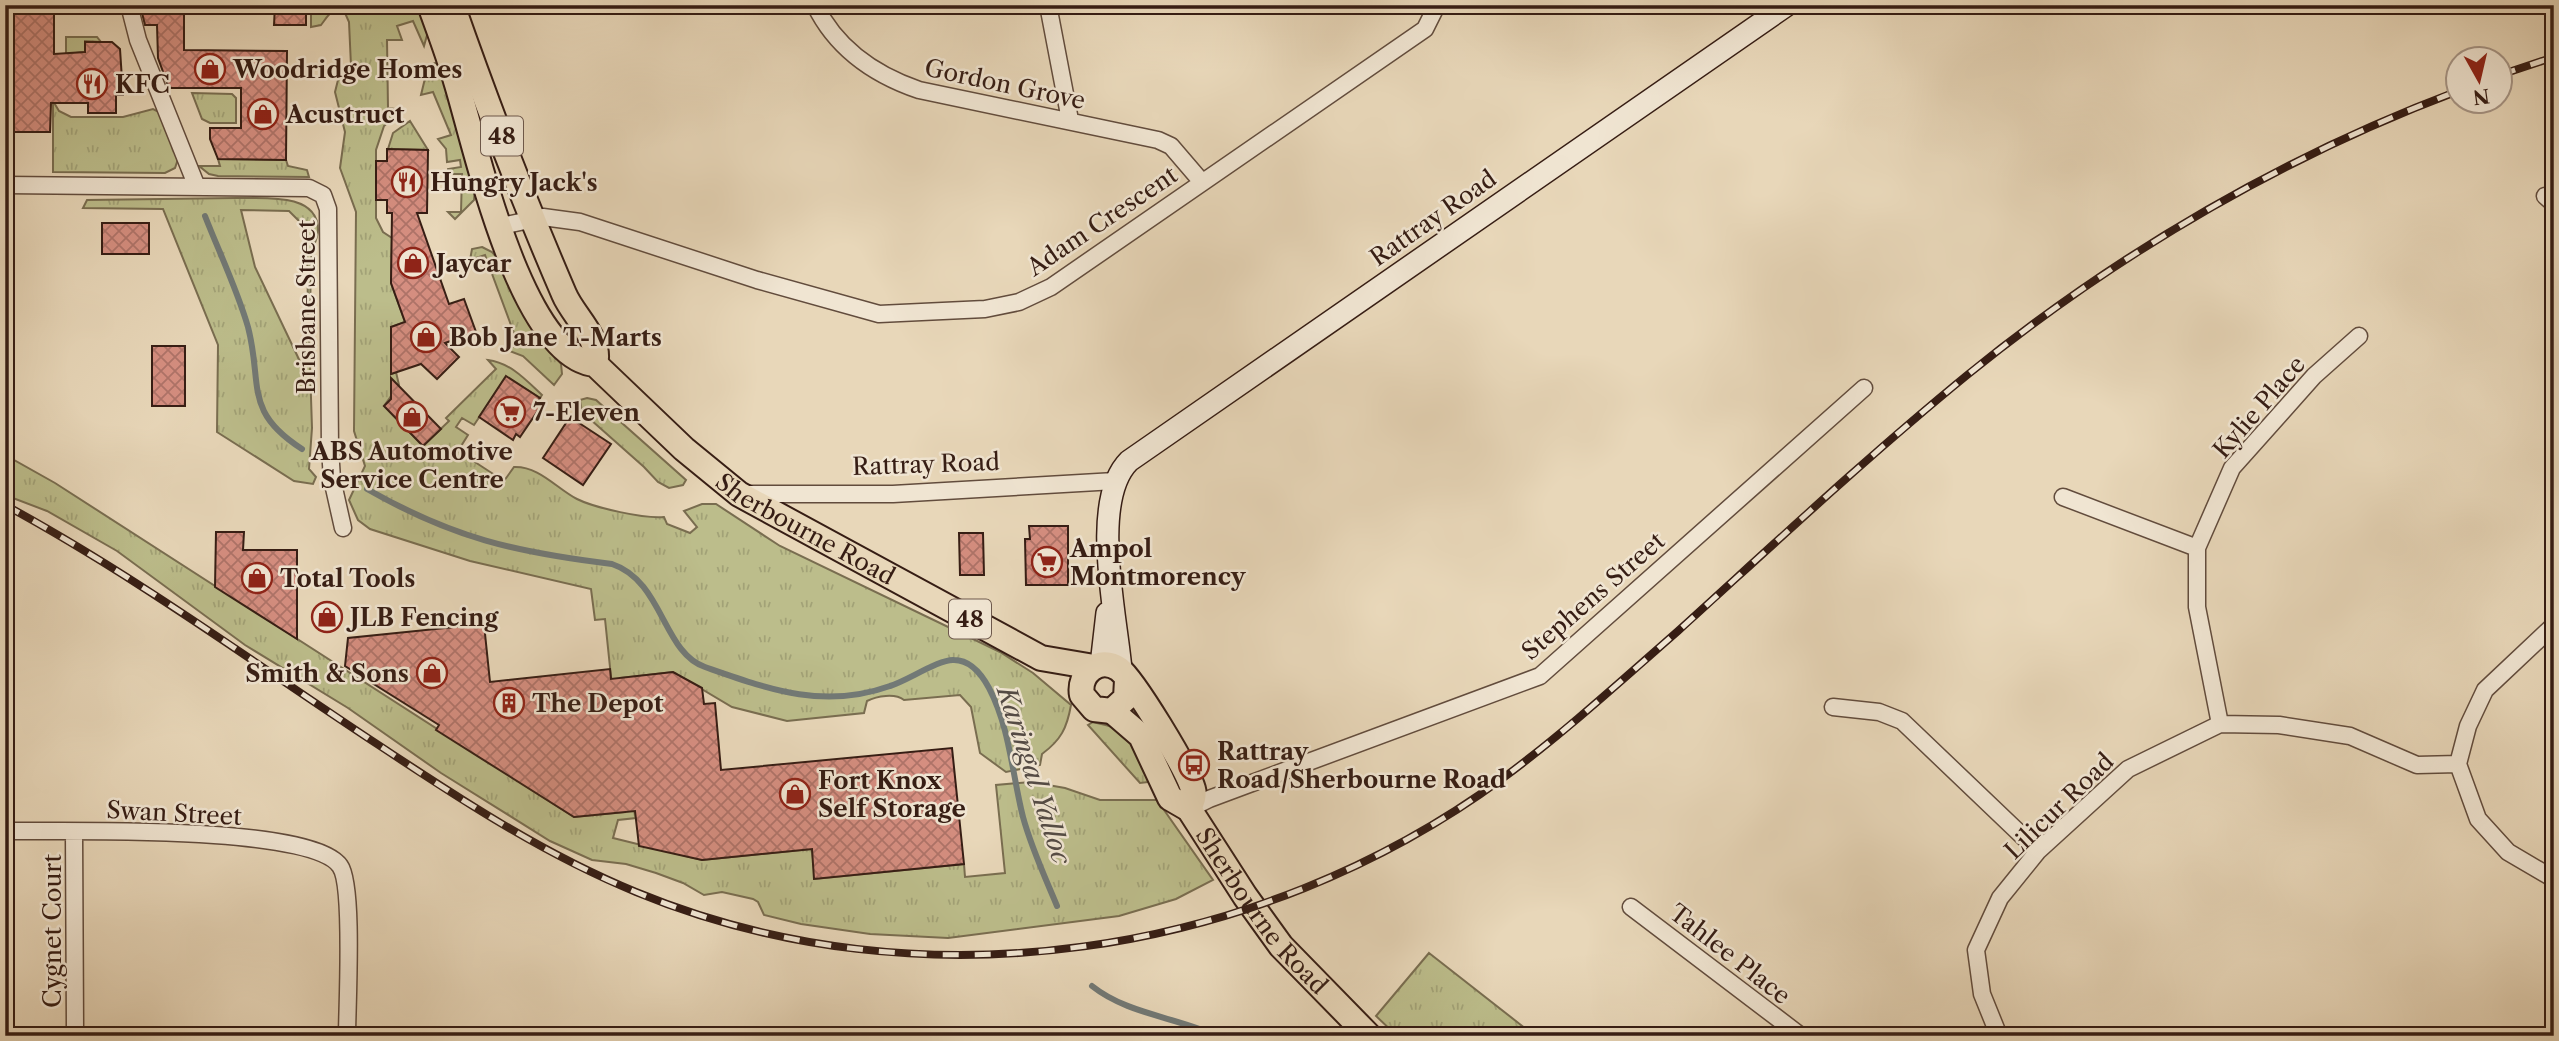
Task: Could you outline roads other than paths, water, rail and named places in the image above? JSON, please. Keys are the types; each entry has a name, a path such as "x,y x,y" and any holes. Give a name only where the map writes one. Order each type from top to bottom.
{"main road":[{"name":"Sherbourne Road","path":"430,5 456,81 497,227 513,265 556,340 574,358 595,364 684,449 739,494 1041,658 1082,695"},
{"name":"48","path":"452,5 568,304 595,344 595,364"},
{"name":"Sherbourne Road","path":"1041,658 1111,670 1159,724 1193,790 1189,809"},
{"path":"1082,695 1083,679 1111,670 1126,698 1112,711"},
{"name":"48","path":"1082,695 1094,709 1112,711"},
{"name":"Sherbourne Road","path":"1112,711 1141,736 1170,798 1189,809 1281,946 1359,1033"}],"street":[{"path":"129,5 138,40 197,187"},
{"name":"Gordon Grove","path":"815,5 838,40 869,67 893,81 919,90 1070,120 1171,146 1201,181"},
{"path":"1048,5 1070,120"},
{"name":"Adam Crescent","path":"497,227 533,217 580,222 864,311 892,313 985,309 1019,302 1051,287 1425,29 1437,5"},
{"name":"Rattray Road","path":"739,494 905,493 1115,481 1123,467 1145,448 1787,5"},
{"name":"Brisbane Street","path":"5,185 309,188 319,191 326,199 332,480 343,528"},
{"name":"Kylie Place","path":"2220,724 2197,607 2197,548 2232,468 2314,376 2359,336"},
{"name":"Stephens Street","path":"1189,809 1209,799 1540,676 1864,387"},
{"path":"1111,670 1104,624 1110,605 1109,514 1115,481"},
{"path":"2063,497 2197,548"},
{"path":"2554,625 2485,690 2468,726 2458,764 2478,819 2508,852 2554,879"},
{"path":"1833,707 1879,712 1902,720 2038,851"},
{"name":"Lilicur Road","path":"1997,1035 1982,994 1976,950 2000,898 2038,851 2128,769 2220,724 2279,725 2350,736 2417,765 2458,764"},
{"name":"Swan Street","path":"5,831 167,832 318,850 336,861 343,871 347,891 346,1036"},
{"name":"Cygnet Court","path":"74,832 75,1030"},
{"name":"Tahlee Place","path":"1632,907 1801,1036"}],"waterway":[{"name":"Karingal Yalloc","path":"205,216 248,327 258,396 263,409 283,435 302,449"},
{"name":"Karingal Yalloc","path":"367,489 428,520 485,540 544,554 612,564 629,573 642,585 680,647 691,659 705,667 751,683 796,694 842,696 890,686 948,661 960,661 970,665 989,688 1002,719 1026,828 1057,906"},
{"name":"Karingal Yalloc","path":"1092,986 1121,1003 1217,1036"}],"railway":[{"path":"2514,70 2554,57"},
{"path":"5,505 147,590 471,805 568,861 636,892 745,928 857,949 971,955 1084,946 1196,924 1304,888 1407,839 1503,778 1548,743 1929,407 2022,332 2080,290 2140,251 2263,179 2327,147 2444,97"}],"place":[{"name":"Woodridge Homes","path":"210,69"},
{"name":"KFC","path":"92,84"},
{"name":"Acustruct","path":"263,114"},
{"name":"Hungry Jack's","path":"407,182"},
{"name":"Jaycar","path":"413,263"},
{"name":"Bob Jane T-Marts","path":"426,337"},
{"name":"7-Eleven","path":"510,412"},
{"name":"ABS Automotive Service Centre","path":"412,417"},
{"name":"Ampol Montmorency","path":"1047,562"},
{"name":"Total Tools","path":"257,578"},
{"name":"JLB Fencing","path":"327,617"},
{"name":"Smith & Sons","path":"432,673"},
{"name":"The Depot","path":"509,703"},
{"name":"Rattray Road/Sherbourne Road","path":"1194,765"},
{"name":"Fort Knox Self Storage","path":"795,794"}]}
